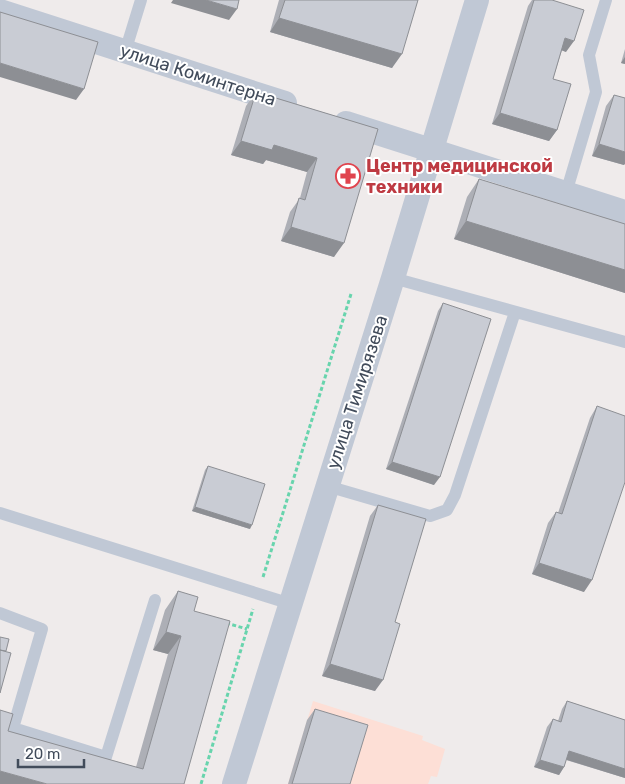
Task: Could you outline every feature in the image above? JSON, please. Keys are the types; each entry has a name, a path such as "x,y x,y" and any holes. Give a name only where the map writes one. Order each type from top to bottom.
{"street":[{"name":"улица Тимирязева","path":"234,784 393,278 477,0"},
{"name":"улица Коминтерна","path":"0,12 302,109"},
{"path":"330,118 625,212"}],"lane":[{"path":"125,52 141,0"},
{"path":"566,193 596,92 588,55 606,0"},
{"path":"393,278 625,342"},
{"path":"327,486 430,516 446,510 455,494 515,312"},
{"path":"1,516 291,604"},
{"path":"0,613 42,628 13,728 106,757 154,600"}],"path":[{"path":"202,784 247,629 351,294"},
{"path":"219,621 247,629"}],"shaded area":[{"path":"313,701 423,736 422,740 445,749 437,777 431,776 428,784 288,784"}],"building":[{"path":"206,0 239,0 237,9"},
{"path":"285,0 418,0 402,54 279,18"},
{"path":"534,0 552,0 584,10 574,41 565,38 553,79 571,84 557,130 500,113"},
{"path":"0,12 98,42 84,89 0,63"},
{"path":"256,92 378,129 344,243 291,227 299,198 305,200 317,158 274,145 272,150 241,141"},
{"path":"614,95 625,98 625,152 599,144"},
{"path":"479,179 625,224 625,270 466,221"},
{"path":"443,303 491,319 440,477 392,462"},
{"path":"597,406 625,416 625,482 592,580 539,563 556,512 562,514"},
{"path":"208,466 265,484 252,525 195,507"},
{"path":"378,505 426,519 395,622 400,624 383,680 330,664"},
{"path":"178,591 198,597 194,611 230,621 184,784 47,784 0,771 0,710 13,714 8,731 143,769 181,636 166,632"},
{"path":"0,637 9,639 6,651 0,650"},
{"path":"0,650 11,653 0,693"},
{"path":"567,701 625,720 625,769 569,751 564,767 540,760 553,719 561,722"},
{"path":"315,709 368,725 350,784 292,784"}],"place":[{"name":"Центр медицинской техники","path":"348,176"}]}
